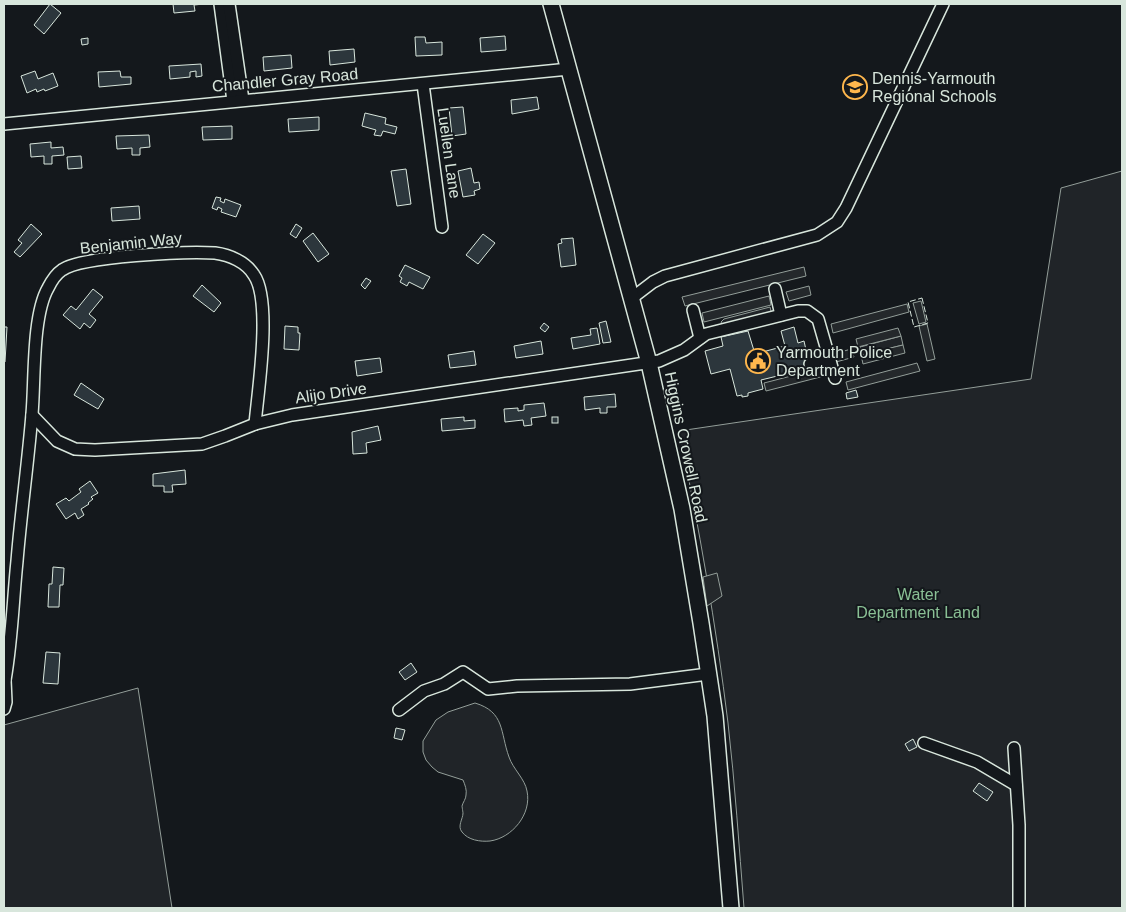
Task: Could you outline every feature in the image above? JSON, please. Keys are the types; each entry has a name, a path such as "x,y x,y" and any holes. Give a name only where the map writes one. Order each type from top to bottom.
{"main road":[{"name":"Higgins Crowell Road","path":"551,4 649,363 682,509 715,716 731,908"}],"street":[{"path":"220,4 238,100"},
{"path":"229,4 238,100"},
{"path":"632,298 665,276 817,234 837,222 846,208 943,4"},
{"name":"Chandler Gray Road","path":"4,124 568,69"},
{"name":"Luellen Lane","path":"423,84 442,227"},
{"name":"Benjamin Way","path":"4,709 6,702 5,681 32,415 37,327 42,299 51,283 63,269 79,263 110,258 194,253 216,254 230,257 246,264 255,276 261,291 263,315 255,424"},
{"path":"775,289 781,315"},
{"path":"693,310 700,338"},
{"name":"Alijo Drive","path":"32,415 57,442 75,449 202,444 255,424 292,415 649,363 679,353 706,334 803,310 815,316 819,323 834,378"},
{"path":"810,364 830,359"},
{"path":"399,710 424,691 444,684 462,672 488,689 516,686 630,684 708,674"},
{"path":"924,743 978,762 1016,785"},
{"path":"1014,748 1019,825 1019,908"}],"green space":[{"name":"Water Department Land","path":"1122,171 1122,908 744,908 733,769 723,686 706,576 679,431 1031,379 1061,188"},
{"path":"770,307 770,313 722,324 721,322 724,319"},
{"path":"901,336 903,345 862,355 860,347"},
{"path":"851,349 854,357 836,362 834,354"},
{"path":"138,688 172,908 4,908 4,725"},
{"path":"475,703 485,707 497,717 509,757 524,782 528,800 519,824 506,835 490,841 474,840 462,832 460,825 463,813 462,806 466,798 466,788 463,780 438,772 426,760 423,752 423,741 436,720 448,712"}],"shaded area":[{"path":"804,267 806,276 685,306 682,297"},
{"path":"809,286 811,295 789,301 786,292"},
{"path":"769,296 771,305 704,322 702,313"},
{"path":"921,301 926,322 919,324 913,303"},
{"path":"907,304 909,312 833,333 831,324"},
{"path":"927,324 935,359 927,361 919,326"},
{"path":"898,328 901,336 858,347 856,339"},
{"path":"903,345 905,353 863,364 861,355"},
{"path":"917,363 920,371 848,390 846,382"},
{"path":"826,367 828,375 766,391 764,383"},
{"path":"717,573 722,596 707,606 703,577"}],"building":[{"path":"50,4 61,13 44,34 34,25"},
{"path":"173,4 204,4 194,5 195,11 174,13"},
{"path":"505,36 506,50 481,52 480,38"},
{"path":"415,37 425,37 426,43 442,42 442,55 416,56"},
{"path":"88,38 88,44 82,45 81,39"},
{"path":"354,49 355,62 330,65 329,51"},
{"path":"291,55 292,68 264,71 263,57"},
{"path":"201,64 202,76 196,77 196,71 190,72 190,77 170,79 169,66"},
{"path":"35,71 38,79 53,73 58,86 45,91 44,89 37,92 36,89 27,93 21,76"},
{"path":"120,71 121,77 131,77 131,84 99,87 98,72"},
{"path":"537,97 539,109 512,114 511,100"},
{"path":"463,107 466,134 452,136 449,108"},
{"path":"365,113 386,118 385,124 397,127 395,134 383,131 381,136 374,135 376,130 362,126"},
{"path":"319,117 319,130 289,132 288,119"},
{"path":"232,126 232,139 203,140 202,127"},
{"path":"149,135 150,147 140,148 140,155 132,155 132,148 117,149 116,136"},
{"path":"51,142 51,148 63,147 64,155 52,156 52,164 44,164 44,156 31,157 30,144"},
{"path":"81,156 82,168 68,169 67,157"},
{"path":"471,168 474,183 479,182 480,189 474,191 475,195 463,197 458,171"},
{"path":"406,169 411,204 397,206 391,171"},
{"path":"216,197 221,198 220,201 224,203 225,199 241,205 236,217 221,212 222,209 218,207 217,210 212,208"},
{"path":"139,206 140,219 112,221 111,208"},
{"path":"31,224 42,234 20,257 14,252 22,243 18,240"},
{"path":"296,224 302,228 296,238 290,234"},
{"path":"313,233 329,254 318,262 303,241"},
{"path":"483,234 495,243 478,264 466,255"},
{"path":"573,238 576,265 561,267 558,244 562,243 561,239"},
{"path":"405,265 430,277 423,289 409,282 407,286 400,282 402,278 399,276"},
{"path":"366,278 371,281 365,289 361,285"},
{"path":"202,285 221,303 214,312 193,296"},
{"path":"93,289 103,297 89,314 96,320 90,328 84,323 80,329 63,315 71,306 76,310"},
{"path":"606,321 611,342 603,343 599,323"},
{"path":"544,323 549,327 545,332 540,328"},
{"path":"285,326 298,327 298,333 300,333 299,350 284,349"},
{"path":"4,327 7,327 5,362 4,362"},
{"name":"Yarmouth Police Department","path":"794,327 798,343 804,341 810,368 761,380 763,389 748,393 748,396 742,397 742,395 737,396 730,369 711,374 705,351 723,346 721,337 748,331 755,354 785,346 781,331"},
{"path":"597,328 600,344 573,349 571,338 591,335 590,329"},
{"path":"541,341 543,354 516,358 514,346"},
{"path":"474,351 476,365 450,368 448,355"},
{"path":"380,358 382,372 357,376 355,361"},
{"path":"81,383 104,399 98,409 74,395"},
{"path":"856,390 858,397 847,399 846,393"},
{"path":"615,394 616,407 607,407 607,413 600,413 600,408 585,410 584,397"},
{"path":"544,403 546,416 531,418 532,425 524,426 523,420 505,422 504,409 518,408 518,411 524,410 524,405"},
{"path":"464,417 464,421 475,420 475,428 442,431 441,419"},
{"path":"552,417 558,417 558,423 552,423"},
{"path":"378,426 381,440 366,443 367,453 353,454 352,432"},
{"path":"185,470 186,484 172,485 173,492 164,492 164,486 153,486 153,474"},
{"path":"90,481 98,493 91,497 93,499 89,504 81,509 84,515 78,519 75,513 66,519 56,504 66,498 69,501 81,492 79,489"},
{"path":"53,567 64,568 63,585 60,585 59,607 48,607 49,584 52,584"},
{"path":"46,652 60,653 58,684 43,683"},
{"path":"411,663 417,672 405,680 399,672"},
{"path":"396,728 405,730 402,740 394,738"},
{"path":"913,739 917,747 909,751 905,744"},
{"path":"979,783 993,792 987,801 973,791"}],"fence":[{"path":"922,298 928,323 914,327 908,302 922,298"}],"place":[{"name":"Dennis-Yarmouth Regional Schools","path":"855,87"},
{"name":"Yarmouth Police Department","path":"758,361"}]}
